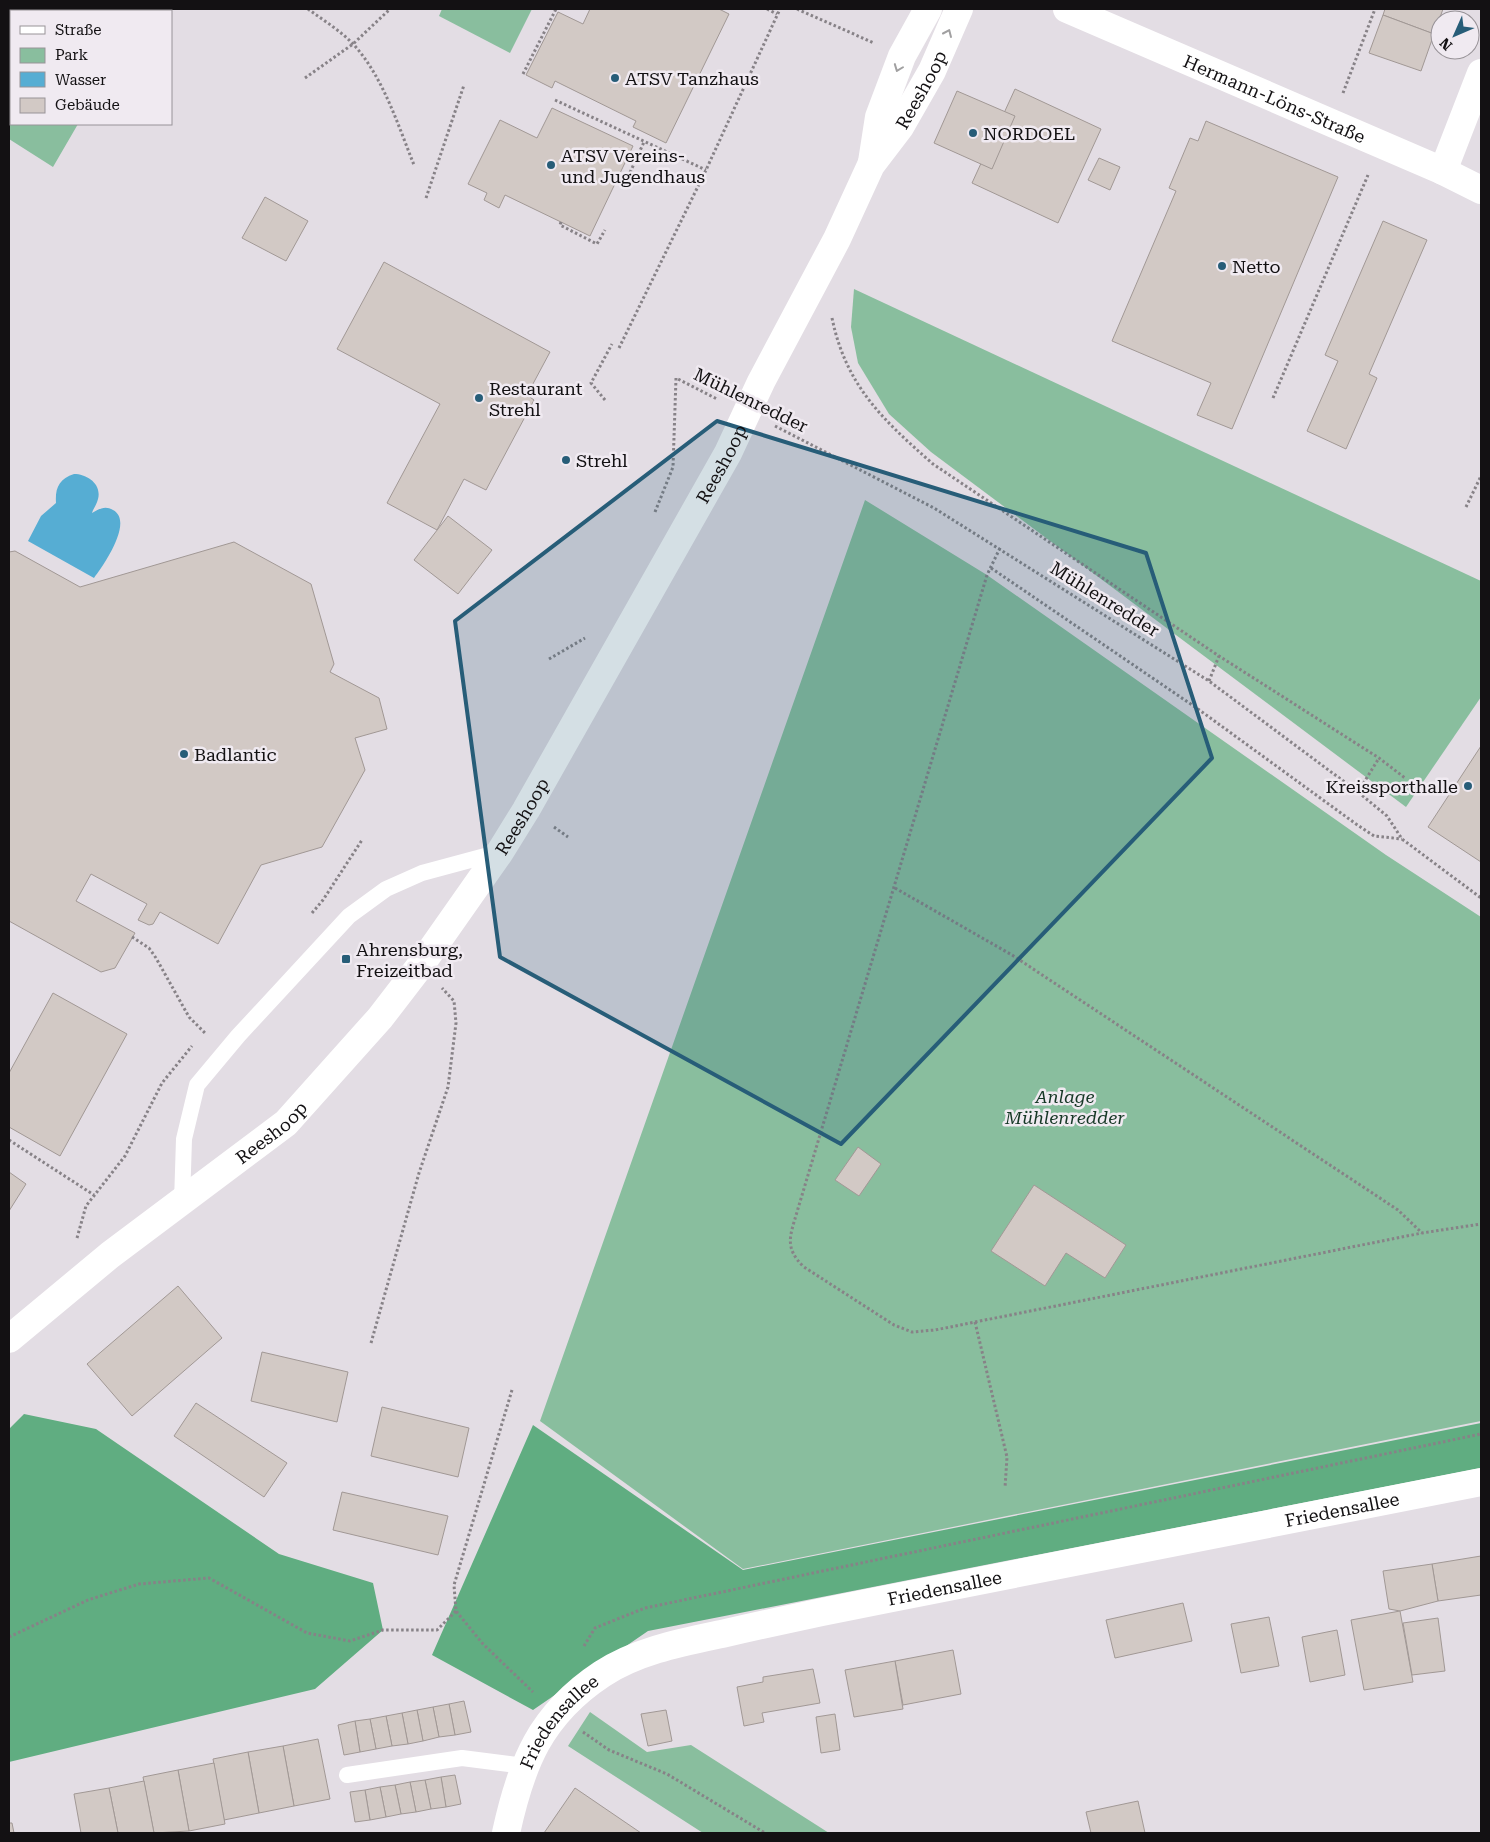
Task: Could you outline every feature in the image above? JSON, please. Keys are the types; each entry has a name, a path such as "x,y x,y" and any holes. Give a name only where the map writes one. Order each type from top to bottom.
{"street":[{"name":"Reeshoop","path":"871,166 879,118 902,56 928,9"},
{"name":"Reeshoop","path":"9,1339 63,1292 286,1123 380,1018 420,966 500,852 526,810 728,453 746,413 837,239 871,166 900,126 927,79 959,9"},
{"name":"Hermann-Löns-Straße","path":"1067,9 1443,171 1481,190"},
{"path":"1443,171 1481,72"},
{"name":"Friedensallee","path":"506,1833 525,1766 541,1733 555,1713 599,1676 623,1661 663,1647 808,1614 1481,1482"}],"lane":[{"path":"182,1202 184,1139 197,1085 238,1036 349,916 386,889 422,873 500,852"},
{"path":"347,1775 462,1758 525,1766"}],"path":[{"path":"308,9 353,44 371,69 395,118 414,165"},
{"path":"523,74 556,9"},
{"path":"768,9 777,14"},
{"path":"620,348 706,170 780,9"},
{"path":"797,9 902,56"},
{"path":"1332,124 1375,9"},
{"path":"305,78 353,44 389,10"},
{"path":"426,198 464,85"},
{"path":"555,100 706,170"},
{"path":"628,177 644,142"},
{"path":"1273,398 1381,144"},
{"path":"561,222 560,225 597,244 605,230"},
{"path":"605,400 592,384 612,344"},
{"name":"Mühlenredder","path":"652,519 673,466 676,378 854,468 889,483 1000,548 1209,681 1358,792 1387,816 1402,839 1481,898"},
{"path":"855,383 890,426 933,464 1219,656 1379,758 1405,778"},
{"path":"1466,507 1481,476"},
{"path":"1000,548 991,568 789,1240 793,1257 804,1267 894,1324 912,1332 975,1322 1422,1233 1481,1224"},
{"path":"991,568 1198,710 1374,836 1402,839"},
{"path":"548,659 577,644 589,635"},
{"path":"1209,681 1219,656"},
{"path":"1358,792 1379,758"},
{"path":"895,888 1012,955 1398,1210 1422,1233"},
{"path":"132,937 152,953 189,1016 204,1033"},
{"path":"371,1343 419,1173 448,1087 455,1032 454,1000 420,966"},
{"path":"9,1140 94,1195"},
{"path":"975,1322 1007,1457 1006,1488"},
{"path":"512,1390 454,1585 456,1611 483,1644 555,1713 609,1750 667,1774 765,1833"},
{"path":"1016,1531 1481,1434"},
{"path":"9,1636 88,1600 139,1584 209,1578 307,1633 350,1641 383,1630 437,1630 456,1611"}],"highlighted area":[{"path":"717,421 1146,553 1212,758 841,1144 500,957 455,621"}],"green space":[{"path":"9,9 146,9 10,10 10,125 77,125 53,167 9,139"},
{"path":"442,9 532,9 510,53 439,16"},
{"path":"854,289 1481,581 1481,697 1406,807 931,452 889,414 858,363 851,327"},
{"name":"Anlage Mühlenredder","path":"865,500 987,575 1386,855 1481,917 1481,1421 743,1569 540,1421"},
{"path":"24,1414 96,1429 279,1554 373,1583 383,1630 315,1689 9,1762 9,1429"},
{"path":"1481,1423 1481,1468 648,1631 533,1710 432,1655 533,1425 743,1570"},
{"path":"590,1712 647,1752 691,1745 829,1833 703,1833 568,1746"}],"water":[{"path":"74,474 84,476 96,484 99,494 92,513 102,508 107,508 113,510 119,516 119,533 115,543 94,578 28,541 41,516 56,503 56,493 61,481"}],"building":[{"name":"ATSV Tanzhaus","path":"590,9 719,9 729,14 666,143 633,127 636,121 555,81 552,88 526,75 558,12 583,24"},
{"path":"1385,9 1443,9 1430,10 1430,33 1383,15"},
{"path":"1383,15 1430,33 1430,45 1421,71 1369,53"},
{"path":"1015,89 1101,129 1058,223 972,183"},
{"path":"957,91 1015,116 992,169 934,143"},
{"name":"ATSV Vereins- und Jugendhaus","path":"552,108 633,146 590,236 505,195 499,208 484,200 487,193 468,184 500,120 537,138"},
{"name":"Netto","path":"1206,121 1338,177 1232,429 1197,415 1211,383 1112,341 1176,191 1169,188 1190,138 1198,141"},
{"path":"1099,158 1120,167 1110,190 1088,180"},
{"path":"265,197 308,221 286,261 242,238"},
{"path":"1383,221 1427,240 1369,374 1377,378 1346,449 1307,431 1338,361 1325,355"},
{"name":"Restaurant Strehl","path":"384,262 550,352 527,395 534,400 486,490 464,479 437,530 387,503 440,404 337,349"},
{"path":"448,516 492,550 458,594 414,560"},
{"name":"Badlantic","path":"234,542 311,584 334,664 330,672 379,698 387,729 355,738 365,770 322,847 261,865 218,944 160,912 153,924 149,925 138,920 147,904 91,874 76,901 135,933 115,968 101,972 9,921 9,552 15,551 80,587"},
{"name":"Kreissporthalle","path":"1481,746 1481,862 1428,827"},
{"path":"53,993 127,1034 60,1156 9,1127 9,1073"},
{"path":"858,1147 881,1164 859,1196 835,1180"},
{"path":"9,1172 26,1184 9,1211"},
{"path":"1034,1185 1126,1245 1105,1278 1066,1253 1045,1286 991,1251"},
{"path":"178,1286 222,1338 132,1416 87,1364"},
{"path":"262,1352 348,1372 337,1422 251,1401"},
{"path":"196,1403 287,1463 264,1497 174,1436"},
{"path":"382,1407 469,1428 458,1477 371,1456"},
{"path":"342,1492 448,1516 438,1555 333,1530"},
{"path":"1481,1556 1481,1595 1438,1601 1432,1564"},
{"path":"1432,1564 1438,1601 1400,1611 1389,1609 1383,1571"},
{"path":"1183,1603 1192,1641 1115,1658 1106,1620"},
{"path":"1400,1611 1413,1682 1364,1690 1351,1620"},
{"path":"1269,1617 1279,1666 1241,1673 1231,1624"},
{"path":"1438,1618 1445,1671 1412,1675 1403,1623"},
{"path":"1337,1630 1345,1675 1310,1682 1302,1637"},
{"path":"953,1650 961,1694 903,1705 895,1661"},
{"path":"895,1661 903,1709 854,1717 845,1670"},
{"path":"813,1669 820,1703 762,1713 764,1722 744,1726 737,1687 763,1682 763,1677"},
{"path":"464,1701 471,1732 455,1735 449,1704"},
{"path":"449,1704 455,1735 439,1737 433,1707"},
{"path":"433,1707 439,1737 423,1741 417,1710"},
{"path":"417,1710 423,1741 408,1744 402,1713"},
{"path":"666,1710 672,1741 648,1746 641,1714"},
{"path":"402,1713 408,1744 392,1746 386,1716"},
{"path":"835,1714 840,1750 821,1753 816,1717"},
{"path":"386,1716 392,1746 376,1749 370,1719"},
{"path":"370,1719 376,1749 360,1752 355,1721"},
{"path":"355,1721 360,1752 344,1755 338,1725"},
{"path":"318,1739 330,1799 294,1806 283,1746"},
{"path":"283,1746 294,1806 259,1813 248,1752"},
{"path":"248,1752 259,1813 224,1820 213,1759"},
{"path":"214,1763 225,1824 189,1831 178,1770"},
{"path":"178,1770 189,1831 154,1833 143,1777"},
{"path":"455,1775 461,1804 446,1807 441,1777"},
{"path":"441,1777 446,1807 431,1809 425,1780"},
{"path":"425,1780 431,1809 416,1812 410,1782"},
{"path":"144,1781 154,1833 118,1833 109,1788"},
{"path":"410,1782 416,1812 401,1814 395,1785"},
{"path":"395,1785 401,1814 386,1817 380,1787"},
{"path":"380,1787 386,1817 370,1820 365,1790"},
{"path":"109,1788 118,1833 81,1833 74,1794"},
{"path":"575,1788 641,1833 544,1833"},
{"path":"365,1790 370,1820 355,1822 350,1792"},
{"path":"1138,1801 1145,1833 1091,1833 1086,1812"},
{"path":"9,1823 12,1823 14,1833 9,1833"}],"place":[{"name":"ATSV Tanzhaus","path":"615,78"},
{"name":"NORDOEL","path":"973,133"},
{"name":"ATSV Vereins- und Jugendhaus","path":"551,165"},
{"name":"Netto","path":"1222,266"},
{"name":"Restaurant Strehl","path":"479,398"},
{"name":"Strehl","path":"566,460"},
{"name":"Badlantic","path":"184,754"},
{"name":"Kreissporthalle","path":"1468,786"},
{"name":"Ahrensburg, Freizeitbad","path":"346,959"}]}
